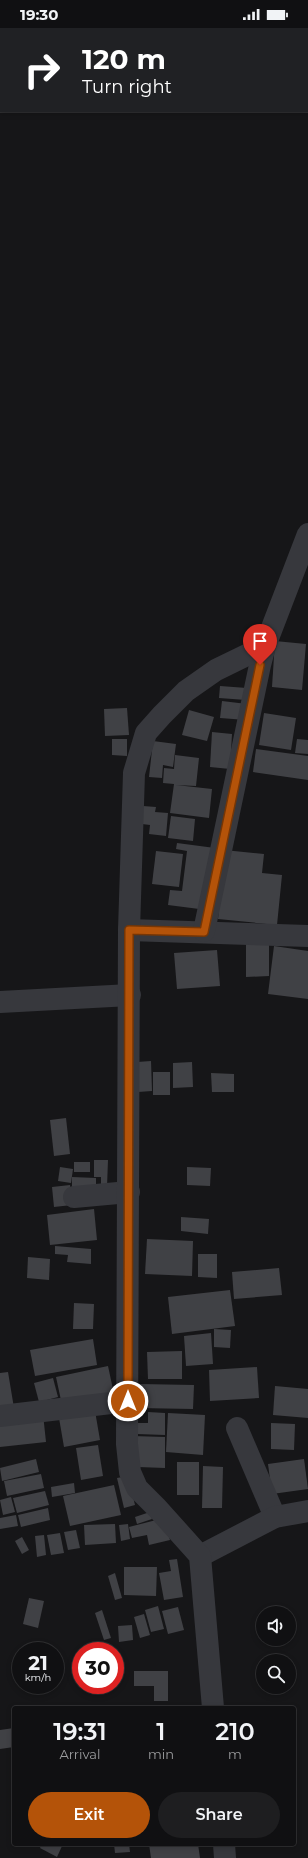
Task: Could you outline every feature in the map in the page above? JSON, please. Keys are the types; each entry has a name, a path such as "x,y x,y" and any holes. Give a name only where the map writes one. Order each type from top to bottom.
{"street":[{"path":"204,932 260,665 265,646 308,534"},
{"path":"213,1706 200,1556 137,1488 130,1472 126,1444 128,1401 129,930 134,773 146,733 186,691 210,674 265,646"},
{"path":"129,930 308,936"},
{"path":"0,1002 130,994"},
{"path":"74,1197 128,1192"},
{"path":"0,1416 128,1401"},
{"path":"237,1428 275,1517"},
{"path":"200,1556 275,1517 308,1511"},
{"path":"224,1846 225,1858"}],"building":[{"path":"275,641 306,644 302,690 272,687"},
{"path":"220,686 247,688 246,700 219,698"},
{"path":"222,701 247,704 246,720 220,718"},
{"path":"127,708 129,735 105,736 104,709"},
{"path":"189,710 214,717 207,741 182,735"},
{"path":"264,713 296,718 291,750 259,745"},
{"path":"212,732 232,734 230,769 210,767"},
{"path":"112,739 127,739 127,756 112,755"},
{"path":"297,739 308,740 308,754 295,753"},
{"path":"153,741 176,744 173,767 163,765 162,778 149,777"},
{"path":"256,749 308,756 308,780 253,772"},
{"path":"175,755 199,758 196,786 176,785 212,789 209,818 170,813 174,784 163,783 164,768 174,769"},
{"path":"143,806 156,807 155,812 168,813 166,836 149,834 150,825 142,824"},
{"path":"171,816 195,819 193,841 168,838"},
{"path":"177,843 215,848 207,910 168,905 170,890 182,891 187,851 176,849"},
{"path":"224,850 264,854 262,873 282,875 277,925 218,919"},
{"path":"156,851 183,854 179,887 152,884"},
{"path":"269,939 269,976 246,977 246,940"},
{"path":"274,946 308,951 308,999 268,994"},
{"path":"217,950 220,986 177,989 174,953"},
{"path":"151,1061 152,1091 138,1092 137,1062"},
{"path":"192,1062 193,1087 173,1088 173,1063"},
{"path":"153,1072 170,1072 170,1095 153,1095"},
{"path":"211,1073 234,1074 234,1092 212,1092"},
{"path":"66,1118 70,1154 54,1156 50,1120"},
{"path":"94,1160 108,1160 107,1187 101,1186 101,1177 94,1177"},
{"path":"74,1162 90,1162 90,1172 74,1172"},
{"path":"60,1167 73,1169 71,1183 58,1181"},
{"path":"187,1167 211,1168 210,1186 187,1185"},
{"path":"72,1177 96,1178 96,1191 72,1191"},
{"path":"70,1185 72,1205 54,1207 52,1187"},
{"path":"94,1209 97,1240 50,1245 47,1215"},
{"path":"181,1217 209,1219 208,1234 181,1231"},
{"path":"147,1239 193,1241 192,1276 145,1274"},
{"path":"55,1246 91,1249 91,1264 67,1262 68,1255 55,1254"},
{"path":"198,1254 217,1254 217,1278 198,1277"},
{"path":"28,1257 50,1259 49,1280 27,1278"},
{"path":"279,1268 282,1295 234,1299 232,1272"},
{"path":"230,1290 235,1326 172,1334 168,1297"},
{"path":"74,1303 94,1304 93,1329 73,1329"},
{"path":"214,1329 231,1330 230,1348 214,1347"},
{"path":"211,1333 213,1364 186,1366 184,1336"},
{"path":"93,1339 97,1365 35,1376 30,1350"},
{"path":"182,1351 182,1379 148,1379 147,1352"},
{"path":"108,1366 114,1394 62,1405 56,1377"},
{"path":"257,1367 259,1398 210,1401 209,1370"},
{"path":"8,1372 14,1408 0,1410 0,1373"},
{"path":"53,1378 58,1397 39,1402 34,1383"},
{"path":"139,1384 194,1385 193,1409 138,1408"},
{"path":"275,1386 308,1389 308,1418 273,1415"},
{"path":"95,1411 100,1440 64,1447 59,1418"},
{"path":"148,1412 165,1413 165,1435 137,1434 137,1423 148,1423"},
{"path":"168,1413 205,1415 203,1455 166,1452"},
{"path":"43,1414 46,1442 0,1447 0,1419"},
{"path":"271,1423 295,1424 294,1450 271,1449"},
{"path":"132,1436 165,1437 165,1468 138,1467"},
{"path":"98,1445 103,1476 81,1480 76,1448"},
{"path":"36,1459 39,1472 2,1481 0,1468"},
{"path":"304,1459 308,1489 272,1494 268,1464"},
{"path":"177,1462 199,1462 199,1495 177,1495"},
{"path":"203,1466 223,1467 222,1508 202,1508"},
{"path":"41,1474 44,1488 7,1496 4,1481"},
{"path":"128,1476 135,1505 124,1508 117,1478"},
{"path":"74,1483 75,1493 52,1497 51,1487"},
{"path":"114,1485 121,1515 70,1526 63,1496"},
{"path":"45,1491 49,1505 17,1513 13,1498"},
{"path":"11,1497 15,1512 3,1515 0,1500"},
{"path":"48,1508 50,1520 21,1527 18,1515"},
{"path":"150,1512 152,1519 137,1524 135,1517"},
{"path":"16,1515 18,1526 0,1529 0,1518"},
{"path":"164,1518 170,1540 149,1545 147,1535 132,1538 129,1527"},
{"path":"115,1524 116,1543 85,1545 84,1525"},
{"path":"128,1524 130,1539 121,1541 119,1525"},
{"path":"76,1530 80,1548 68,1550 64,1532"},
{"path":"60,1533 64,1553 51,1555 47,1535"},
{"path":"44,1535 46,1555 37,1557 35,1536"},
{"path":"22,1537 29,1550 22,1554 15,1541"},
{"path":"177,1559 183,1597 164,1600 159,1573 171,1571 169,1560"},
{"path":"124,1567 157,1567 156,1596 124,1595"},
{"path":"115,1573 122,1598 115,1600 108,1576"},
{"path":"29,1598 44,1601 38,1628 23,1624"},
{"path":"158,1606 164,1629 151,1632 145,1610"},
{"path":"178,1607 184,1630 168,1634 162,1611"},
{"path":"102,1610 111,1638 104,1640 95,1613"},
{"path":"144,1614 150,1635 140,1638 134,1617"},
{"path":"132,1625 133,1640 119,1642 118,1626"},
{"path":"134,1671 168,1671 168,1701 154,1701 154,1686 134,1686"},
{"path":"12,1728 12,1747 0,1749 0,1730"},
{"path":"41,1846 62,1846 57,1857 40,1848"},
{"path":"114,1846 129,1846 130,1852 115,1853"},
{"path":"149,1846 198,1846 200,1858 151,1858"}],"route":[{"path":"128,1401 129,930 204,932 260,665"}]}
